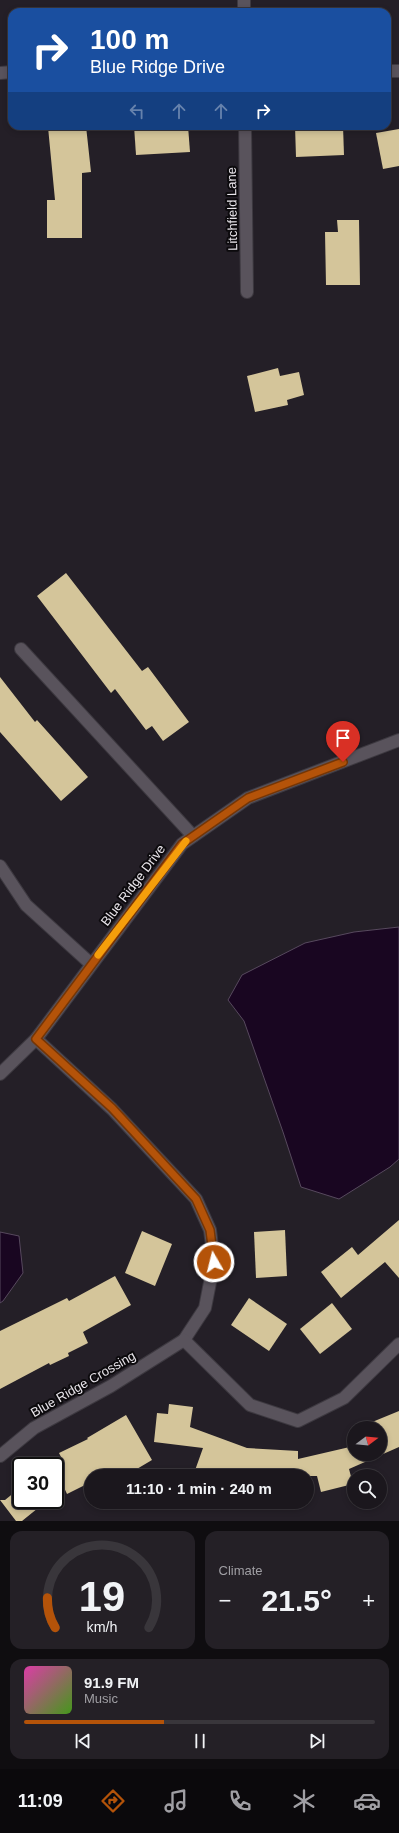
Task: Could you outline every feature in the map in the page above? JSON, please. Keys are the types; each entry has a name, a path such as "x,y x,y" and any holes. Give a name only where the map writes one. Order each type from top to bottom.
{"street":[{"name":"Litchfield Lane","path":"245,130 247,292"},
{"path":"22,649 193,836"},
{"name":"Blue Ridge Drive","path":"0,1074 36,1039 182,844 248,798 399,740"},
{"path":"0,866 26,905 91,964"},
{"name":"Blue Ridge Crossing","path":"0,1456 34,1428 111,1386 184,1340 205,1308 214,1262 210,1230 196,1199 112,1108 36,1039"},
{"path":"184,1340 250,1405 298,1421 344,1398 399,1344"}],"shaded area":[{"path":"399,927 399,1159 390,1167 339,1199 301,1187 244,1021 228,1000 242,975 305,943 354,932"},
{"path":"0,1232 19,1236 23,1273 0,1303"}],"building":[{"path":"399,129 399,166 383,169 376,133"},
{"path":"48,130 86,130 91,172 82,173 82,238 47,238 47,200 55,200"},
{"path":"134,130 188,130 190,152 136,155"},
{"path":"295,130 343,130 344,155 296,157"},
{"path":"337,220 359,220 360,285 326,285 325,232 338,232"},
{"path":"278,368 280,376 299,372 304,395 287,400 288,405 255,412 247,376"},
{"path":"66,573 142,671 148,667 189,722 163,741 152,726 146,730 115,689 111,693 37,596"},
{"path":"0,677 35,722 37,720 88,777 61,801 0,732"},
{"path":"399,1220 399,1278 385,1262 341,1298 321,1272 352,1247 358,1255"},
{"path":"285,1230 287,1276 256,1278 254,1232"},
{"path":"142,1231 172,1244 155,1286 125,1273"},
{"path":"115,1276 131,1305 83,1332 88,1343 68,1353 69,1356 50,1365 49,1363 0,1389 0,1331 67,1298 69,1301"},
{"path":"249,1298 287,1324 269,1351 231,1325"},
{"path":"332,1303 352,1329 320,1354 300,1329"},
{"path":"169,1404 193,1407 190,1427 247,1448 298,1451 298,1459 347,1448 347,1461 367,1461 347,1469 347,1486 321,1492 317,1476 314,1476 314,1469 196,1469 203,1448 154,1442 157,1413 168,1414"},
{"path":"399,1411 399,1447 387,1452 387,1421 375,1421"},
{"path":"126,1415 152,1460 137,1469 84,1469 84,1486 67,1494 64,1488 64,1457 61,1457 59,1453 88,1439 87,1438"},
{"path":"12,1494 12,1509 37,1509 22,1521 16,1521 0,1500 5,1500"}],"slow traffic":[{"path":"98,955 182,844 186,841"}],"route":[{"path":"214,1262 210,1230 196,1199 112,1108 36,1039 182,844 248,798 343,762"}]}
